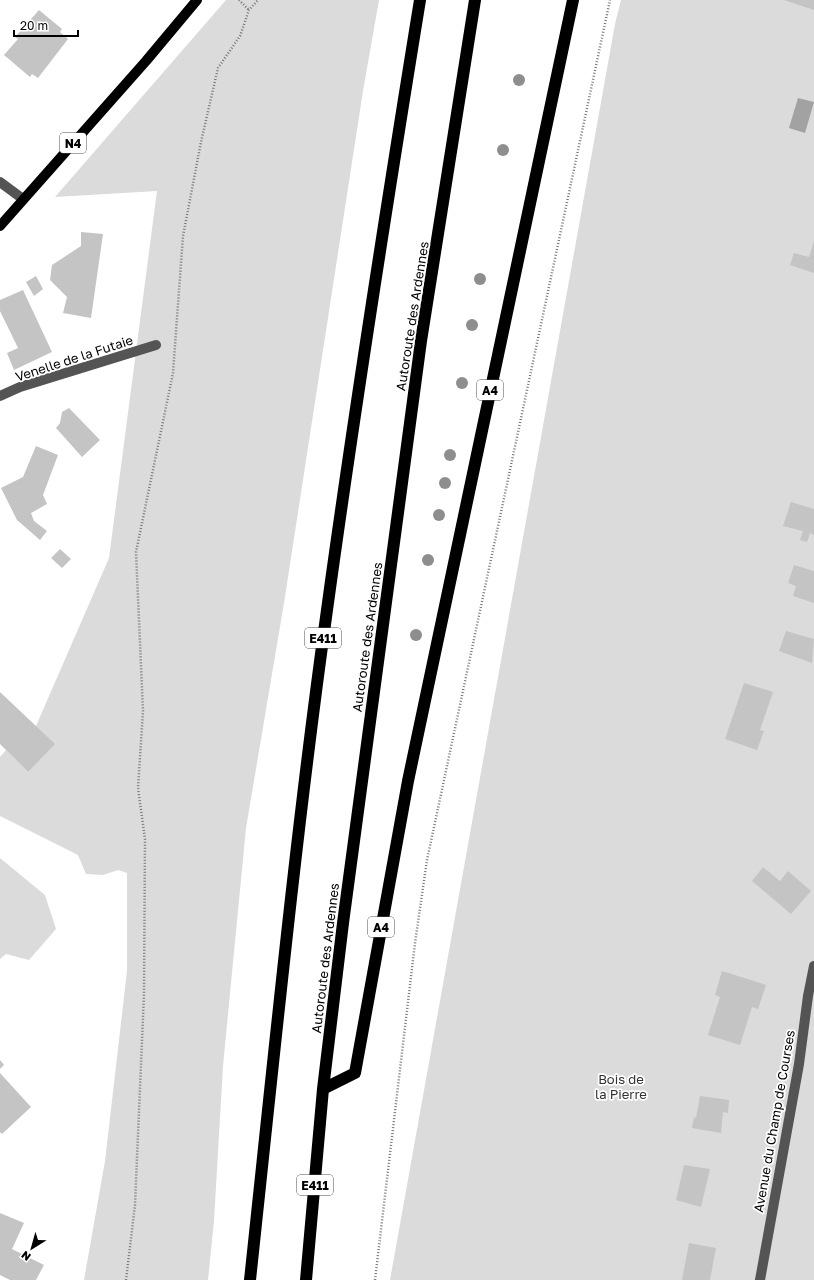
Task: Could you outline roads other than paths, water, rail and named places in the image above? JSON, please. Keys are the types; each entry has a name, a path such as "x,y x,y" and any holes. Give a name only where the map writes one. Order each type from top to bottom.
{"highway":[{"name":"E411","path":"250,1280 287,926 327,612 366,332 420,0"},
{"name":"Autoroute des Ardennes","path":"306,1280 323,1089 344,915 420,349 475,0"},
{"name":"A4","path":"323,1089 355,1073 408,781 573,0"}],"main road":[{"name":"N4","path":"0,226 146,61 196,0"}],"street":[{"path":"0,182 23,199"},
{"name":"Venelle de la Futaie","path":"0,396 20,388 156,345"},
{"name":"Avenue du Champ de Courses","path":"760,1280 797,1072 814,966"}],"park label":[{"name":"Bois de la Pierre","path":"621,1086"}]}
